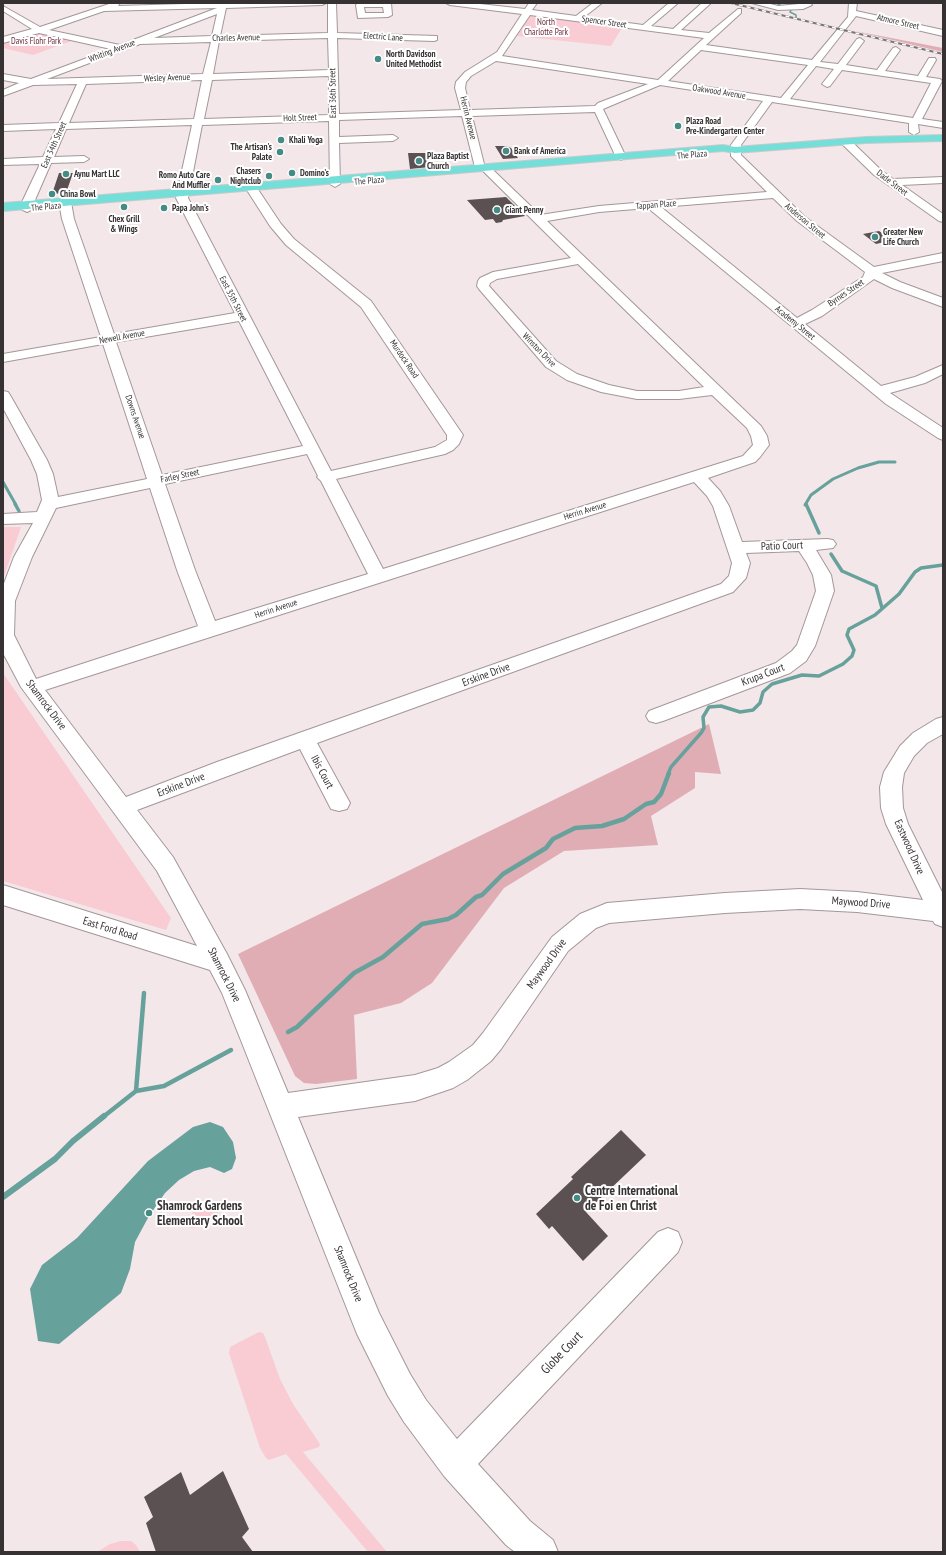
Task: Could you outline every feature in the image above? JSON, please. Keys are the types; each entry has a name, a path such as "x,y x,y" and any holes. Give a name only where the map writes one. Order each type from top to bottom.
{"main road":[{"name":"The Plaza","path":"3,207 27,207 735,150 846,142 943,138"},
{"name":"The Plaza","path":"484,170 723,148 735,150"},
{"name":"The Plaza","path":"3,211 27,207"}],"street":[{"path":"3,40 37,29 63,23 119,3"},
{"path":"103,9 167,5 223,6 322,3"},
{"name":"East 36th Street","path":"332,3 335,182"},
{"name":"Spencer Street","path":"450,3 578,18 709,36"},
{"name":"Herrin Avenue","path":"32,687 697,476 749,458 755,454 761,445 759,436 755,429 538,219 484,170 460,88 462,80 496,58 504,50 533,3"},
{"path":"583,3 597,4"},
{"path":"645,27 674,3"},
{"path":"676,31 707,3"},
{"path":"756,3 778,8 803,7 807,6 806,3"},
{"path":"783,101 842,30 853,13 853,3"},
{"path":"578,18 597,4"},
{"path":"183,194 223,6"},
{"name":"Whiting Avenue","path":"3,93 223,6"},
{"path":"3,8 37,29 120,48"},
{"path":"114,18 129,12 131,8"},
{"path":"621,157 598,109 601,106 660,83 709,36 737,12 749,15"},
{"name":"Atmore Street","path":"853,13 943,33"},
{"name":"Electric Lane","path":"332,36 355,35 397,38 434,38"},
{"name":"Charles Avenue","path":"139,40 332,36"},
{"path":"827,84 860,41"},
{"path":"699,47 921,78 937,76"},
{"path":"880,72 896,50"},
{"name":"Oakwood Avenue","path":"496,58 943,125"},
{"path":"921,78 932,60"},
{"path":"926,70 937,76"},
{"name":"Wesley Avenue","path":"3,77 31,82 332,74"},
{"path":"834,74 860,78"},
{"path":"917,138 913,125 937,76"},
{"name":"East 34th Street","path":"27,207 82,81"},
{"path":"735,150 736,145 768,99"},
{"name":"Holt Street","path":"3,128 598,109"},
{"path":"334,140 393,138"},
{"name":"Dade Street","path":"846,142 890,182 943,219"},
{"path":"3,162 48,160 82,164 89,146"},
{"name":"Anderson Street","path":"735,150 736,156 808,225 872,271 896,285 943,303"},
{"path":"890,182 943,180"},
{"name":"Murdock Road","path":"252,189 276,226 290,242 366,304 455,435 454,441 448,447 440,451 325,477"},
{"name":"East 35th Street","path":"183,194 184,204 325,477 378,576"},
{"name":"Tappan Place","path":"538,219 594,210 775,195"},
{"name":"Downs Avenue","path":"65,204 186,570 209,630"},
{"name":"Academy Street","path":"651,205 879,391 943,435"},
{"name":"Byrnes Street","path":"796,323 817,312 868,278 872,271 943,257"},
{"name":"Winston Drive","path":"579,260 477,279 551,364 572,377 606,389 637,395 679,396 715,390"},
{"name":"Newell Avenue","path":"3,358 242,316"},
{"path":"879,391 920,380 943,369"},
{"path":"3,396 45,474 50,500 47,510"},
{"name":"Farley Street","path":"3,519 47,510 157,481 311,448"},
{"name":"Erskine Drive","path":"123,807 224,768 720,592 727,588 739,575 741,563 714,494 697,476"},
{"name":"Shamrock Drive","path":"47,510 11,585 4,611 5,634 17,662 32,687 165,864 218,961 236,997 365,1316 384,1355 415,1411 456,1464 518,1533 541,1552"},
{"name":"Patio Court","path":"736,548 827,544"},
{"name":"Krupa Court","path":"656,716 783,668 799,656 806,646 825,591 819,569 804,545"},
{"name":"Eastwood Drive","path":"942,914 897,824 892,808 891,787 894,772 907,751 920,738 943,724"},
{"name":"Ibis Court","path":"305,740 338,804"},
{"name":"East Ford Road","path":"3,895 218,961"},
{"name":"Maywood Drive","path":"280,1107 415,1088 444,1079 458,1071 482,1053 492,1041 560,944 588,921 606,913 725,903 800,899 864,903 942,914"},
{"name":"Globe Court","path":"456,1464 668,1242"}],"green space":[{"name":"North Charlotte Park","path":"532,13 623,26 611,46 517,36"},
{"name":"Davis Flohr Park","path":"32,30 77,39 33,55 3,48 3,40"},
{"path":"3,527 21,527 3,579"},
{"path":"3,673 171,918 166,930 3,881"},
{"path":"206,1204 217,1207 219,1216 199,1227 190,1228 189,1219 193,1212 199,1206"},
{"path":"259,1332 263,1333 265,1337 280,1379 293,1404 320,1444 319,1447 303,1452 387,1552 368,1552 286,1454 269,1460 260,1448 229,1353 230,1347"},
{"path":"121,1541 131,1541 136,1545 140,1552 97,1552 110,1544"}],"shaded area":[{"path":"855,31 943,48 943,52"},
{"path":"709,724 721,774 695,772 695,788 651,816 658,845 564,851 504,888 432,983 401,1003 354,1015 357,1079 316,1084 304,1083 295,1076 238,954"}],"water":[{"path":"210,1122 223,1127 233,1142 236,1158 232,1169 224,1173 210,1167 194,1171 179,1180 165,1193 149,1216 135,1242 130,1269 121,1293 59,1344 38,1341 30,1289 42,1265 77,1238 148,1161 193,1127"}],"building":[{"name":"Bank of America","path":"495,146 506,146 511,148 518,158 503,159"},
{"path":"408,153 427,153 430,167 410,169"},
{"path":"59,173 73,173 66,193 52,194"},
{"name":"Giant Penny","path":"506,197 525,216 503,220 502,222 496,223 493,219 485,220 467,200"},
{"name":"Greater New Life Church","path":"879,231 893,240 876,244 863,234"},
{"name":"Centre International de Foi en Christ","path":"621,1130 646,1155 586,1212 608,1236 583,1261 552,1226 549,1229 536,1214 573,1179 571,1177"},
{"path":"223,1471 249,1529 242,1537 253,1552 156,1552 146,1523 153,1517 144,1497 181,1472 190,1495"}],"waterway":[{"path":"776,3 784,7"},
{"path":"791,10 790,12 796,15 796,18"},
{"path":"805,505 811,495 833,479 858,468 879,462 895,462"},
{"path":"3,482 16,505"},
{"path":"15,504 19,511"},
{"path":"806,504 819,533"},
{"path":"831,554 842,571 876,586 882,608"},
{"path":"668,774 671,767 701,733 704,728 703,717 709,707 721,706 740,712 753,710 760,703 763,692 772,684 802,675 819,676 843,664 852,656 854,650 847,635 849,629 875,615 899,594 915,572 921,568 943,565"},
{"path":"288,1032 297,1027 354,973 383,957 422,924 448,919 456,915 476,897 482,895 503,874 546,848 553,839 575,828 602,826 624,819 646,804 654,802 661,794 669,773"},
{"path":"136,1091 144,993"},
{"path":"136,1091 164,1086 231,1050"},
{"path":"103,1117 136,1091"},
{"path":"3,1197 55,1159 73,1141 104,1116"}],"railway":[{"path":"731,3 943,54"}],"place":[{"name":"North Davidson United Methodist","path":"378,59"},
{"name":"Plaza Road Pre-Kindergarten Center","path":"678,126"},
{"name":"Khali Yoga","path":"281,140"},
{"name":"Bank of America","path":"506,151"},
{"name":"The Artisan's Palate","path":"280,152"},
{"name":"Plaza Baptist Church","path":"419,161"},
{"name":"Domino's","path":"292,173"},
{"name":"Aynu Mart LLC","path":"66,174"},
{"name":"Chasers Nightclub","path":"269,176"},
{"name":"Romo Auto Care And Muffler","path":"218,180"},
{"name":"China Bowl","path":"52,194"},
{"name":"Chex Grill & Wings","path":"124,207"},
{"name":"Papa John's","path":"164,208"},
{"name":"Giant Penny","path":"497,210"},
{"name":"Greater New Life Church","path":"875,237"},
{"name":"Centre International de Foi en Christ","path":"577,1198"},
{"name":"Shamrock Gardens Elementary School","path":"149,1213"}]}
